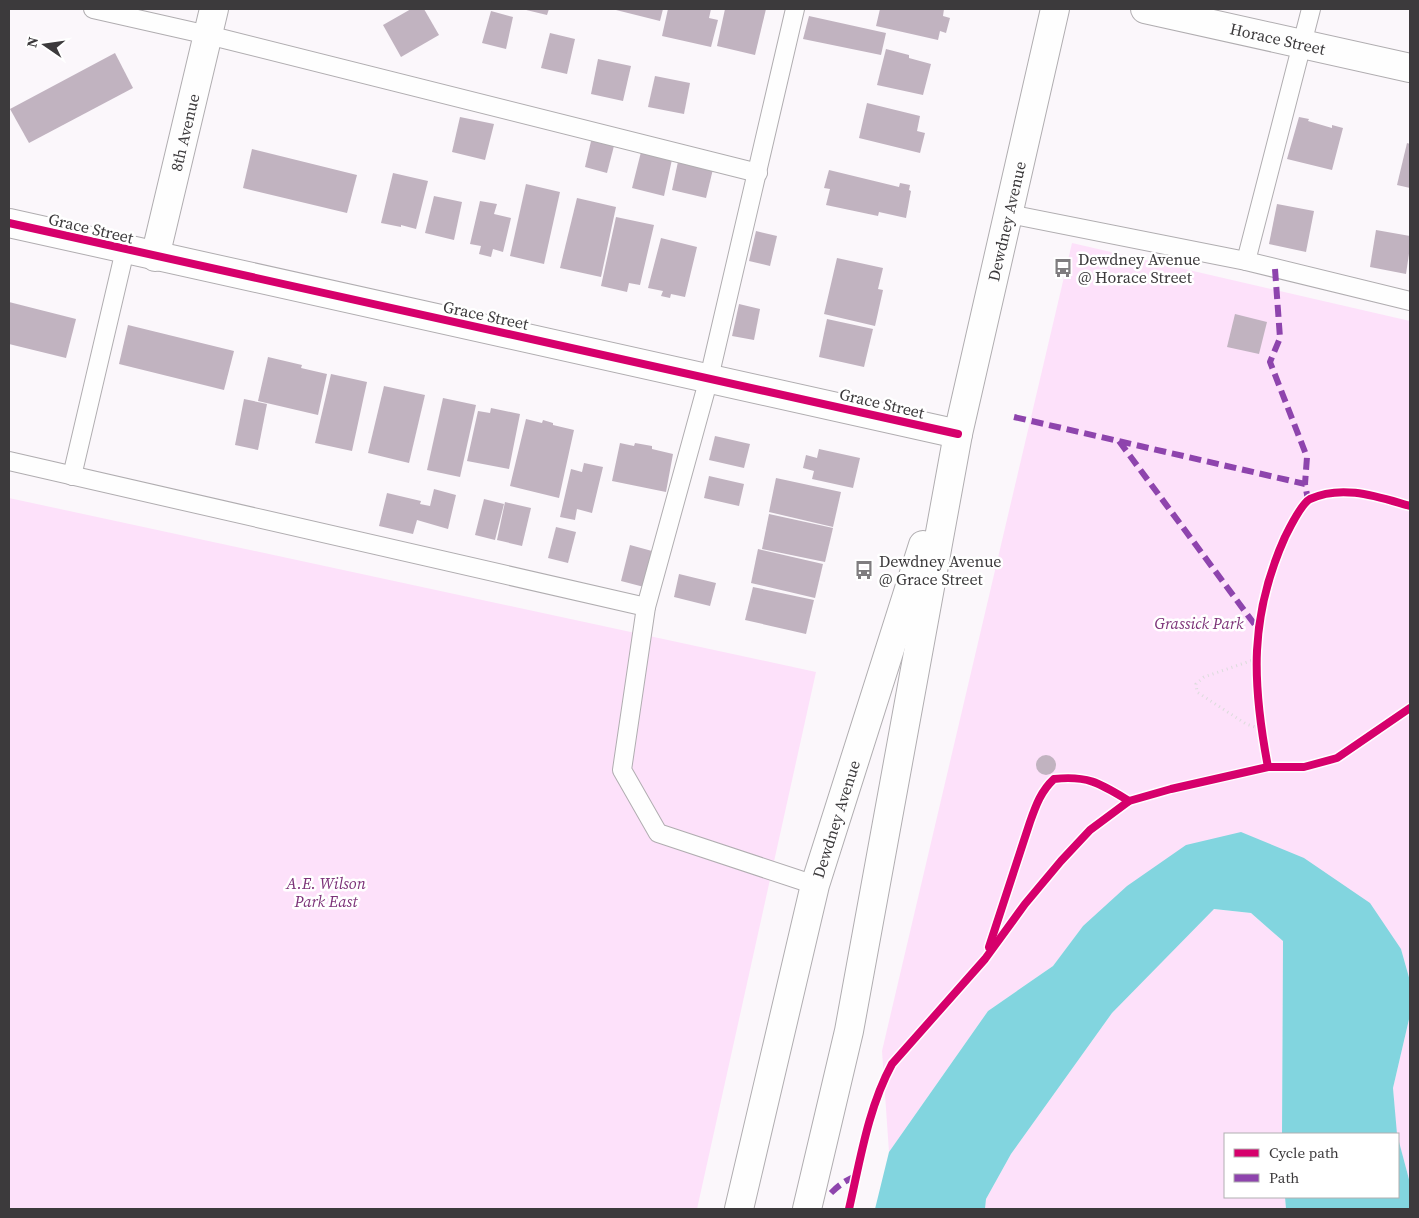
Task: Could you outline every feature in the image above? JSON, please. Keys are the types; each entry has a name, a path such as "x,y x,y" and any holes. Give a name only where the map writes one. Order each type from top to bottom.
{"main road":[{"name":"Dewdney Avenue","path":"806,1209 849,1031 958,434 1056,9"},
{"name":"Horace Street","path":"1145,9 1410,68"},
{"name":"8th Avenue","path":"155,257 211,22"},
{"name":"Grace Street","path":"9,223 155,257 958,434"},
{"name":"Dewdney Avenue","path":"739,1209 816,885 958,434"}],"lane":[{"path":"93,9 211,22 758,174"},
{"path":"794,9 758,174 709,378 646,606 622,770 658,833 816,885"},
{"path":"1246,261 1311,9"},
{"path":"1009,214 1246,261 1410,301"},
{"path":"72,476 125,250"},
{"path":"9,461 646,606"}],"path":[{"path":"1256,660 1204,677 1196,684 1197,692 1246,724 1261,729"}],"green space":[{"name":"Grassick Park","path":"1072,243 1410,321 1410,981 1401,949 1304,858 1083,926 1053,966 988,1011 889,1152 882,1051"},
{"name":"A.E. Wilson Park East","path":"9,498 816,672 697,1209 9,1209"},
{"path":"1213,909 1251,913 1283,941 1282,1133 1224,1133 1224,1198 1285,1198 1286,1209 985,1209 986,1199 1011,1154 1112,1013"},
{"path":"1410,1015 1410,1183 1399,1142 1399,1133 1396,1131 1393,1088"}],"water":[{"path":"1241,832 1304,858 1370,903 1401,949 1410,981 1410,1015 1393,1088 1397,1133 1282,1133 1283,941 1251,913 1214,909 1112,1013 1011,1154 986,1199 985,1209 875,1209 889,1152 988,1011 1053,966 1083,926 1127,886 1186,845"},
{"path":"1399,1142 1410,1183 1410,1209 1286,1209 1285,1198 1399,1198"}],"building":[{"path":"411,9 424,9 439,35 401,57 383,25"},
{"path":"522,9 549,9 547,15"},
{"path":"612,9 663,9 660,21"},
{"path":"668,9 711,9 709,18 718,20 711,47 662,36"},
{"path":"725,9 766,9 755,55 717,46"},
{"path":"880,9 944,9 943,16 950,18 946,33 940,31 938,40 876,26"},
{"path":"491,11 513,17 506,49 482,43"},
{"path":"809,16 886,33 881,55 803,39"},
{"path":"550,33 575,39 567,74 541,68"},
{"path":"886,49 909,55 909,58 931,64 923,95 877,85"},
{"path":"115,53 133,88 29,143 10,109"},
{"path":"598,59 631,66 623,101 591,94"},
{"path":"655,76 690,83 684,114 648,107"},
{"path":"867,103 920,116 917,131 925,133 920,153 859,138"},
{"path":"460,117 494,124 485,160 452,152"},
{"path":"1299,117 1332,128 1332,125 1343,128 1332,170 1287,159"},
{"path":"592,137 615,142 607,173 585,167"},
{"path":"1407,143 1410,144 1410,188 1397,185"},
{"path":"642,148 673,155 664,196 632,188"},
{"path":"252,149 357,175 347,213 243,188"},
{"path":"679,157 714,165 706,198 672,190"},
{"path":"829,170 899,187 900,183 910,185 909,190 911,191 906,218 879,212 878,216 826,205 830,189 824,188"},
{"path":"393,173 428,181 416,229 381,223"},
{"path":"526,184 560,192 544,264 510,256"},
{"path":"434,196 462,202 454,240 425,233"},
{"path":"577,198 616,207 601,277 560,268"},
{"path":"480,201 497,204 494,214 511,218 503,252 493,249 491,257 479,254 481,246 470,244"},
{"path":"1277,204 1314,211 1306,252 1269,244"},
{"path":"616,217 654,225 640,285 629,283 627,292 601,286"},
{"path":"1376,230 1410,236 1406,274 1370,267"},
{"path":"756,231 777,236 770,266 749,261"},
{"path":"661,238 697,247 685,297 671,294 670,298 661,296 663,291 648,288"},
{"path":"837,258 883,268 878,289 883,290 875,326 824,314"},
{"path":"9,302 76,319 66,358 9,344"},
{"path":"739,304 760,309 754,340 732,336"},
{"path":"1235,314 1267,322 1259,354 1227,347"},
{"path":"827,319 873,329 864,367 819,357"},
{"path":"128,325 234,351 224,390 119,364"},
{"path":"268,357 302,365 301,368 327,374 318,415 258,401"},
{"path":"331,374 367,382 352,451 315,443"},
{"path":"384,386 425,395 409,463 368,453"},
{"path":"443,398 476,405 460,477 427,470"},
{"path":"244,399 267,404 258,450 235,445"},
{"path":"491,408 520,414 509,469 467,461 478,411 490,413"},
{"path":"526,419 542,423 543,420 553,423 553,425 574,430 559,498 510,486"},
{"path":"715,436 750,444 744,468 709,460"},
{"path":"620,443 634,446 635,443 652,446 652,449 673,454 666,492 612,481"},
{"path":"819,449 860,458 853,488 812,479 814,471 803,468 806,455 817,458"},
{"path":"584,463 603,467 592,513 577,509 575,520 560,517 571,469 582,472"},
{"path":"709,476 744,484 739,506 704,498"},
{"path":"776,478 841,492 833,527 769,512"},
{"path":"434,489 456,495 448,529 417,520 413,534 379,526 387,493 421,501 420,504 430,506"},
{"path":"484,499 504,504 495,540 475,535"},
{"path":"505,502 531,508 522,546 497,540"},
{"path":"769,514 833,528 825,562 762,549"},
{"path":"556,527 576,532 568,563 548,558"},
{"path":"630,545 652,551 644,587 621,581"},
{"path":"758,549 823,564 815,598 751,583"},
{"path":"679,574 716,583 710,606 674,597"},
{"path":"753,587 814,600 806,634 745,620"},
{"path":"1046,755 1053,758 1056,765 1053,772 1046,775 1039,772 1036,765 1039,758"}],"marked path":[{"path":"1275,269 1280,338 1270,362 1307,457 1305,484"},
{"path":"1014,417 1305,484 1308,500"},
{"path":"1119,441 1258,629"},
{"path":"831,1193 843,1183 856,1176"}],"cycle path":[{"path":"9,223 958,434"},
{"path":"1268,767 1259,707 1257,650 1265,595 1273,566 1293,522 1310,499 1335,492 1373,496 1410,506"},
{"path":"849,1209 871,1117 892,1064 985,959 1025,904 1090,830 1129,801 1171,789 1268,767 1304,767 1337,758 1410,708"},
{"path":"989,947 1032,816 1039,799 1049,784 1054,779 1076,778 1094,782 1129,801"}],"place":[{"name":"Dewdney Avenue @ Horace Street","path":"1063,268"},
{"name":"Dewdney Avenue @ Grace Street","path":"864,570"}]}
